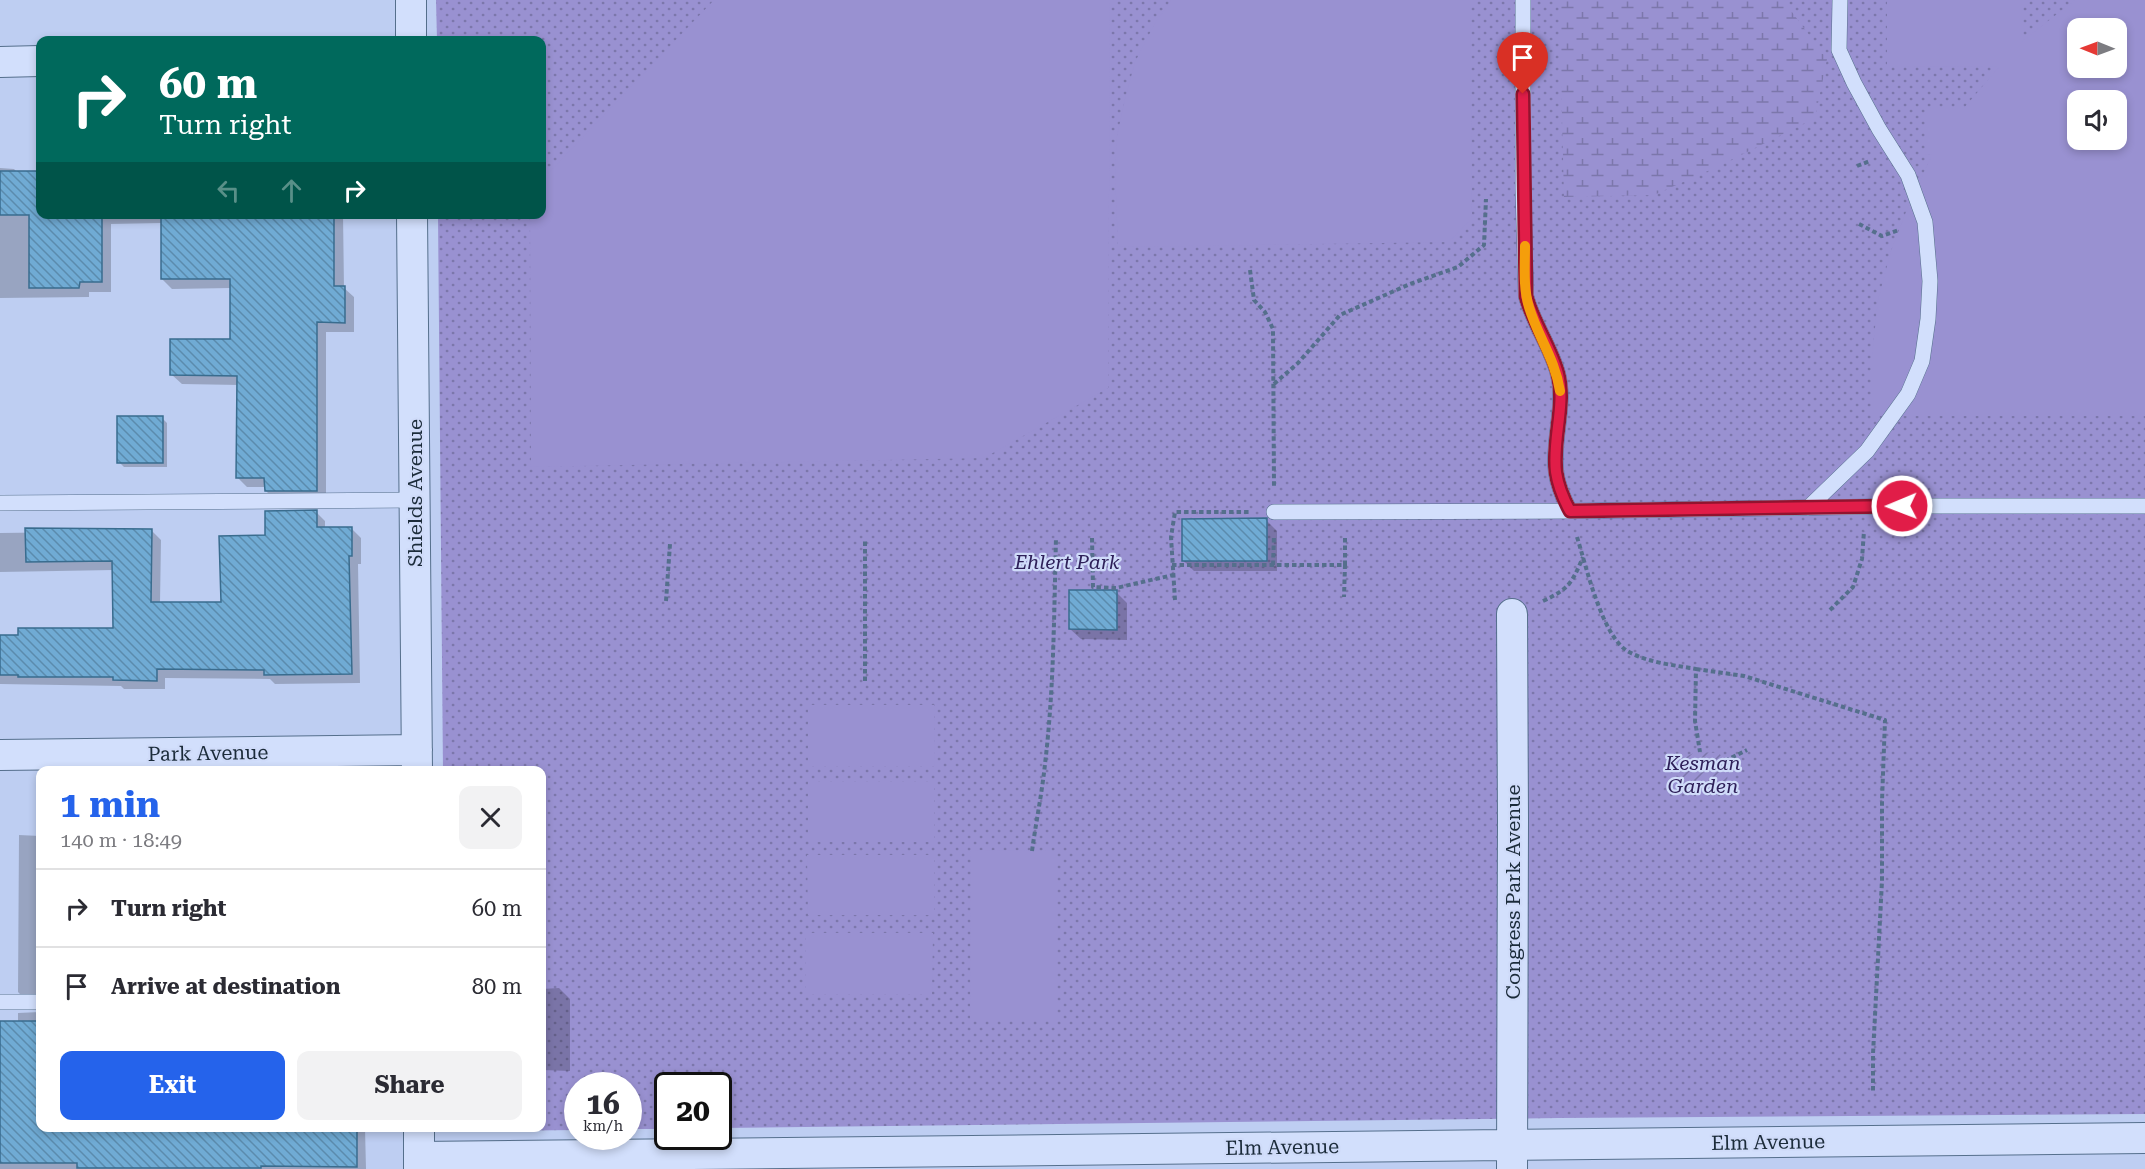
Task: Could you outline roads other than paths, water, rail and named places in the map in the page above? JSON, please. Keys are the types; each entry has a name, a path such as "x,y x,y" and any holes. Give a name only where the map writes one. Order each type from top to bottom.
{"street":[{"path":"411,0 411,36"},
{"path":"0,62 36,61"},
{"name":"Shields Avenue","path":"412,219 417,760"},
{"name":"Congress Park Avenue","path":"1512,614 1514,821 1512,1156"},
{"name":"Park Avenue","path":"0,755 417,760"},
{"name":"Elm Avenue","path":"419,1151 1512,1156 2145,1138"}],"lane":[{"path":"1523,0 1523,189 1526,296 1557,372 1561,393 1556,470 1561,493 1570,511"},
{"path":"1808,508 1867,451 1908,394 1922,361 1928,319 1930,281 1925,222 1908,175 1874,120 1839,50 1838,9 1840,0"},
{"path":"0,504 415,500"},
{"path":"1274,512 1570,511 1865,506 2145,506"},
{"path":"0,1002 36,1002"}],"park label":[{"name":"Ehlert Park","path":"1067,562"},
{"name":"Kesman Garden","path":"1703,774"}]}
